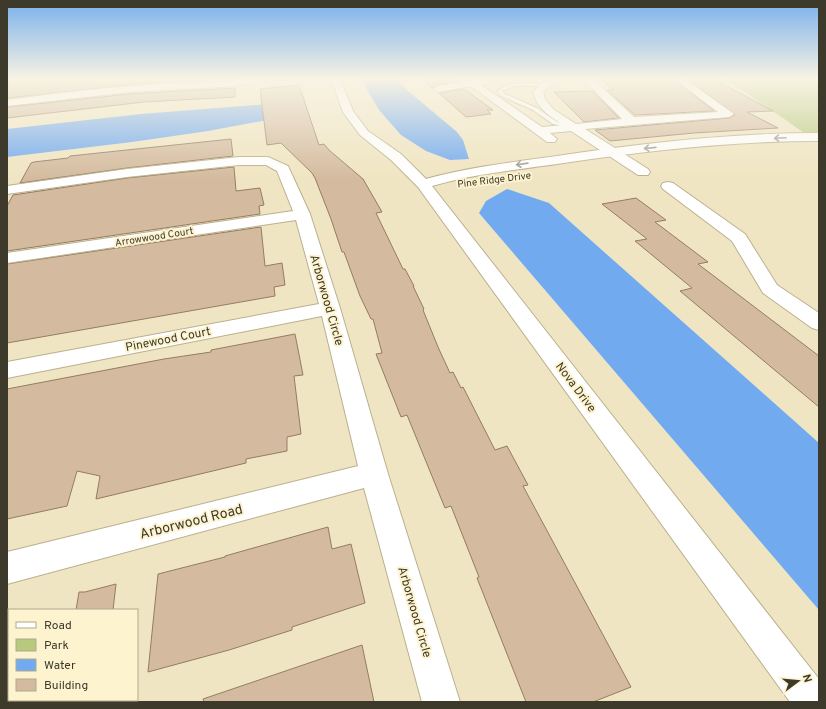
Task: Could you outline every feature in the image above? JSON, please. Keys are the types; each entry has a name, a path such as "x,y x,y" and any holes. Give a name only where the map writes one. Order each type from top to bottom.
{"street":[{"name":"Nova Drive","path":"348,112 364,132 396,157 423,184 813,702"},
{"path":"513,112 557,144"},
{"path":"551,112 610,152 659,180 698,206 739,238 770,289 819,323"},
{"path":"622,112 631,121"},
{"path":"539,131 631,121 730,114 727,112"},
{"name":"Pine Ridge Drive","path":"423,184 458,174 610,152 701,143 785,137 819,137"},
{"name":"Pine Ridge Drive","path":"423,184 470,184 623,160 819,145"},
{"name":"Arborwood Circle","path":"7,190 127,173 239,161 268,161 283,169 302,214 330,308 374,474 441,702"},
{"name":"Arrowwood Court","path":"7,258 302,214"},
{"name":"Pinewood Court","path":"7,370 330,308"},
{"name":"Arborwood Road","path":"7,568 374,474"}],"lane":[{"path":"539,112 555,123 572,127"}],"green space":[{"path":"774,112 819,112 819,143"}],"water":[{"path":"166,112 287,112 289,116 208,131 7,157 7,129"},
{"path":"381,112 433,112 457,132 463,140 469,159 450,160 426,151 401,135"},
{"path":"507,189 549,203 819,443 819,610 479,213 486,201"}],"building":[{"path":"7,112 58,112 7,118"},
{"path":"263,112 308,112 319,145 324,144 363,179 382,212 376,213 403,269 405,269 414,286 450,373 453,372 461,388 463,387 495,450 507,446 528,485 523,486 631,687 593,702 526,702 477,578 479,577 451,506 445,508 407,415 401,417 376,354 382,353 373,319 371,319 360,296 315,178 312,173 281,143 267,145"},
{"path":"460,112 489,112 491,114 466,117"},
{"path":"574,112 613,112 619,118 584,122"},
{"path":"632,112 693,112 635,115"},
{"path":"731,112 747,112 778,128 694,133 610,141 595,130 729,118 735,115"},
{"path":"231,139 233,156 127,168 20,183 31,163 34,162 68,158 70,156"},
{"path":"234,167 236,191 260,188 264,205 259,206 260,214 7,251 7,206 13,195 127,178"},
{"path":"636,198 666,220 655,222 708,262 698,264 819,356 819,407 680,291 692,288 635,241 647,239 602,204"},
{"path":"261,227 265,266 282,263 285,285 274,287 275,296 7,343 7,264"},
{"path":"295,334 303,375 294,376 301,434 287,437 287,451 246,459 246,463 96,499 100,476 77,471 67,506 7,519 7,389 164,359 211,352 211,350"},
{"path":"328,527 332,549 351,544 365,603 292,627 292,630 229,650 148,672 158,574 225,557"},
{"path":"116,584 113,609 76,609 79,592 85,592"},
{"path":"362,645 374,702 204,702 203,699"}]}
